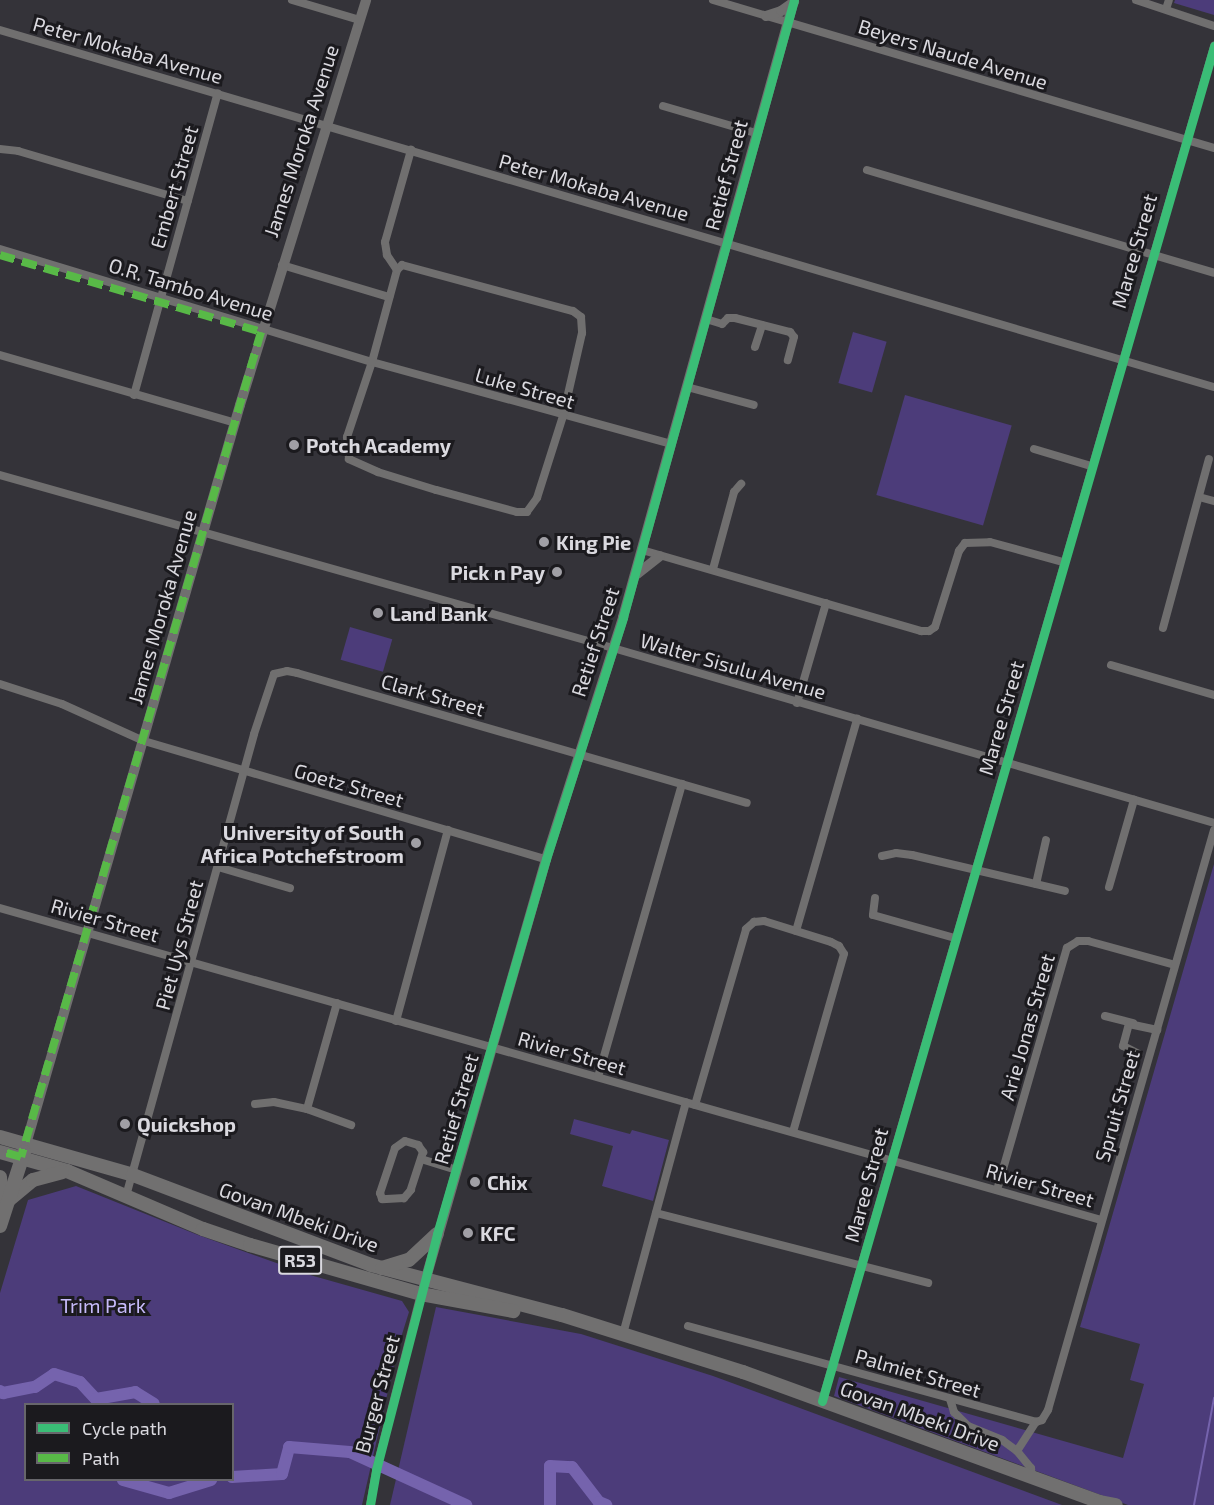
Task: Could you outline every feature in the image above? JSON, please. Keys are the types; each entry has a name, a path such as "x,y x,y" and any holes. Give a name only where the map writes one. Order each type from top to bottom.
{"main road":[{"name":"Govan Mbeki Drive","path":"0,1137 134,1175 380,1268 423,1287"},
{"name":"James Moroka Avenue","path":"1,1222 26,1144"},
{"name":"Govan Mbeki Drive","path":"0,1152 67,1171 250,1245 589,1324 623,1334 743,1372 1102,1503 1116,1505"},
{"path":"6,1202 33,1180 67,1171"},
{"path":"0,1177 1,1222"},
{"path":"380,1268 409,1260 437,1234"}],"street":[{"path":"292,0 360,20"},
{"name":"James Moroka Avenue","path":"26,1144 235,423 282,265 366,0"},
{"name":"Beyers Naude Avenue","path":"713,0 1214,148"},
{"path":"1136,0 1168,4 1214,26"},
{"path":"766,16 781,11 794,1"},
{"name":"Retief Street","path":"423,1287 546,859 642,550 794,1"},
{"name":"Peter Mokaba Avenue","path":"0,30 1214,387"},
{"name":"Maree Street","path":"822,1401 863,1266 1090,466 1214,46"},
{"name":"Embert Street","path":"134,395 218,93"},
{"path":"663,106 756,134"},
{"path":"0,149 18,151 188,201"},
{"path":"397,270 387,255 385,242 411,150"},
{"path":"867,170 1214,273"},
{"name":"O.R. Tambo Avenue","path":"0,249 372,362"},
{"path":"282,265 389,297"},
{"path":"402,265 414,266 573,311 581,317 582,333 563,416 533,506 527,512 517,512 378,472 350,461 347,437 372,362 397,270 402,265"},
{"path":"706,320 722,324 732,318 793,335 788,360"},
{"path":"755,348 762,325"},
{"path":"0,355 235,423"},
{"name":"Luke Street","path":"372,362 670,444"},
{"path":"687,387 754,405"},
{"path":"1034,448 1090,466"},
{"path":"1163,628 1209,459"},
{"name":"Walter Sisulu Avenue","path":"0,475 613,648 1214,823"},
{"path":"713,569 734,492 741,484"},
{"path":"1199,497 1214,501"},
{"path":"642,550 921,632 929,631 937,621 959,551 965,543 990,542 1063,562"},
{"path":"634,577 648,563 660,556"},
{"path":"797,703 826,603"},
{"path":"1111,665 1214,695"},
{"name":"Clark Street","path":"279,672 297,673 747,803"},
{"name":"Piet Uys Street","path":"126,1196 134,1175 270,682 274,674 279,672"},
{"name":"Goetz Street","path":"0,684 62,704 144,741 546,859"},
{"path":"796,931 857,719"},
{"path":"598,1077 682,784"},
{"path":"1109,887 1134,800"},
{"path":"396,1021 448,830"},
{"name":"Spruit Street","path":"1017,1451 1036,1422 1045,1416 1050,1404 1214,830"},
{"path":"1036,884 1046,840"},
{"path":"1208,857 1214,845"},
{"path":"882,856 896,853 912,855 1065,891"},
{"path":"218,867 290,888"},
{"path":"875,898 873,915 955,938"},
{"name":"Rivier Street","path":"0,908 1101,1220"},
{"path":"695,1105 746,929 754,922 764,921 836,944 843,954 793,1132"},
{"name":"Arie Jonas Street","path":"997,1190 1067,948 1078,941 1088,941 1175,965"},
{"path":"307,1109 336,1003"},
{"path":"1105,1016 1157,1030"},
{"path":"1133,1023 1129,1024 1122,1046 1139,1054"},
{"path":"255,1104 274,1102 307,1109 351,1125"},
{"path":"623,1334 686,1102"},
{"path":"405,1141 418,1145 423,1152 421,1159 408,1196 399,1199 382,1199 384,1182 398,1145 405,1141"},
{"path":"421,1159 457,1170"},
{"path":"656,1213 928,1283"},
{"name":"Burger Street","path":"370,1505 376,1470 423,1287"},
{"name":"Palmiet Street","path":"688,1326 1036,1422"},
{"path":"950,1400 954,1412 968,1426 1002,1440 1017,1451 1031,1468 1032,1477"}],"green space":[{"path":"1175,0 1214,0 1214,15 1174,3"},
{"path":"853,332 887,342 872,393 838,383"},
{"path":"905,395 1012,426 983,526 876,495"},
{"path":"350,627 392,639 383,672 341,660"},
{"path":"1214,864 1214,1505 1128,1505 834,1396 839,1377 1123,1458 1144,1384 1130,1380 1140,1344 1080,1327"},
{"path":"574,1119 630,1134 632,1130 669,1140 653,1201 602,1186 613,1146 570,1134"},
{"name":"Trim Park","path":"76,1186 198,1235 310,1275 402,1301 409,1312 398,1347 362,1505 0,1505 0,1293 28,1200"},
{"path":"436,1307 581,1334 713,1376 1062,1505 390,1505"}],"waterway":[{"path":"0,1391 3,1393 35,1387 54,1374 80,1382 96,1399 135,1392 152,1403"},
{"path":"1194,1505 1214,1398"},
{"path":"234,1477 282,1474 289,1447 350,1452 466,1505"},
{"path":"550,1505 550,1466 572,1467 599,1502 606,1505"},
{"path":"127,1481 169,1493 208,1481"}],"marked path":[{"path":"0,255 261,332 21,1157 0,1151"}],"cycle path":[{"path":"370,1505 376,1470 437,1234 546,859 623,617 794,0"},
{"path":"822,1401 1214,46"}],"place":[{"name":"Potch Academy","path":"294,445"},
{"name":"King Pie","path":"544,542"},
{"name":"Pick n Pay","path":"557,572"},
{"name":"Land Bank","path":"378,613"},
{"name":"University of South Africa Potchefstroom","path":"416,843"},
{"name":"Quickshop","path":"125,1124"},
{"name":"Chix","path":"475,1182"},
{"name":"KFC","path":"468,1233"}]}
